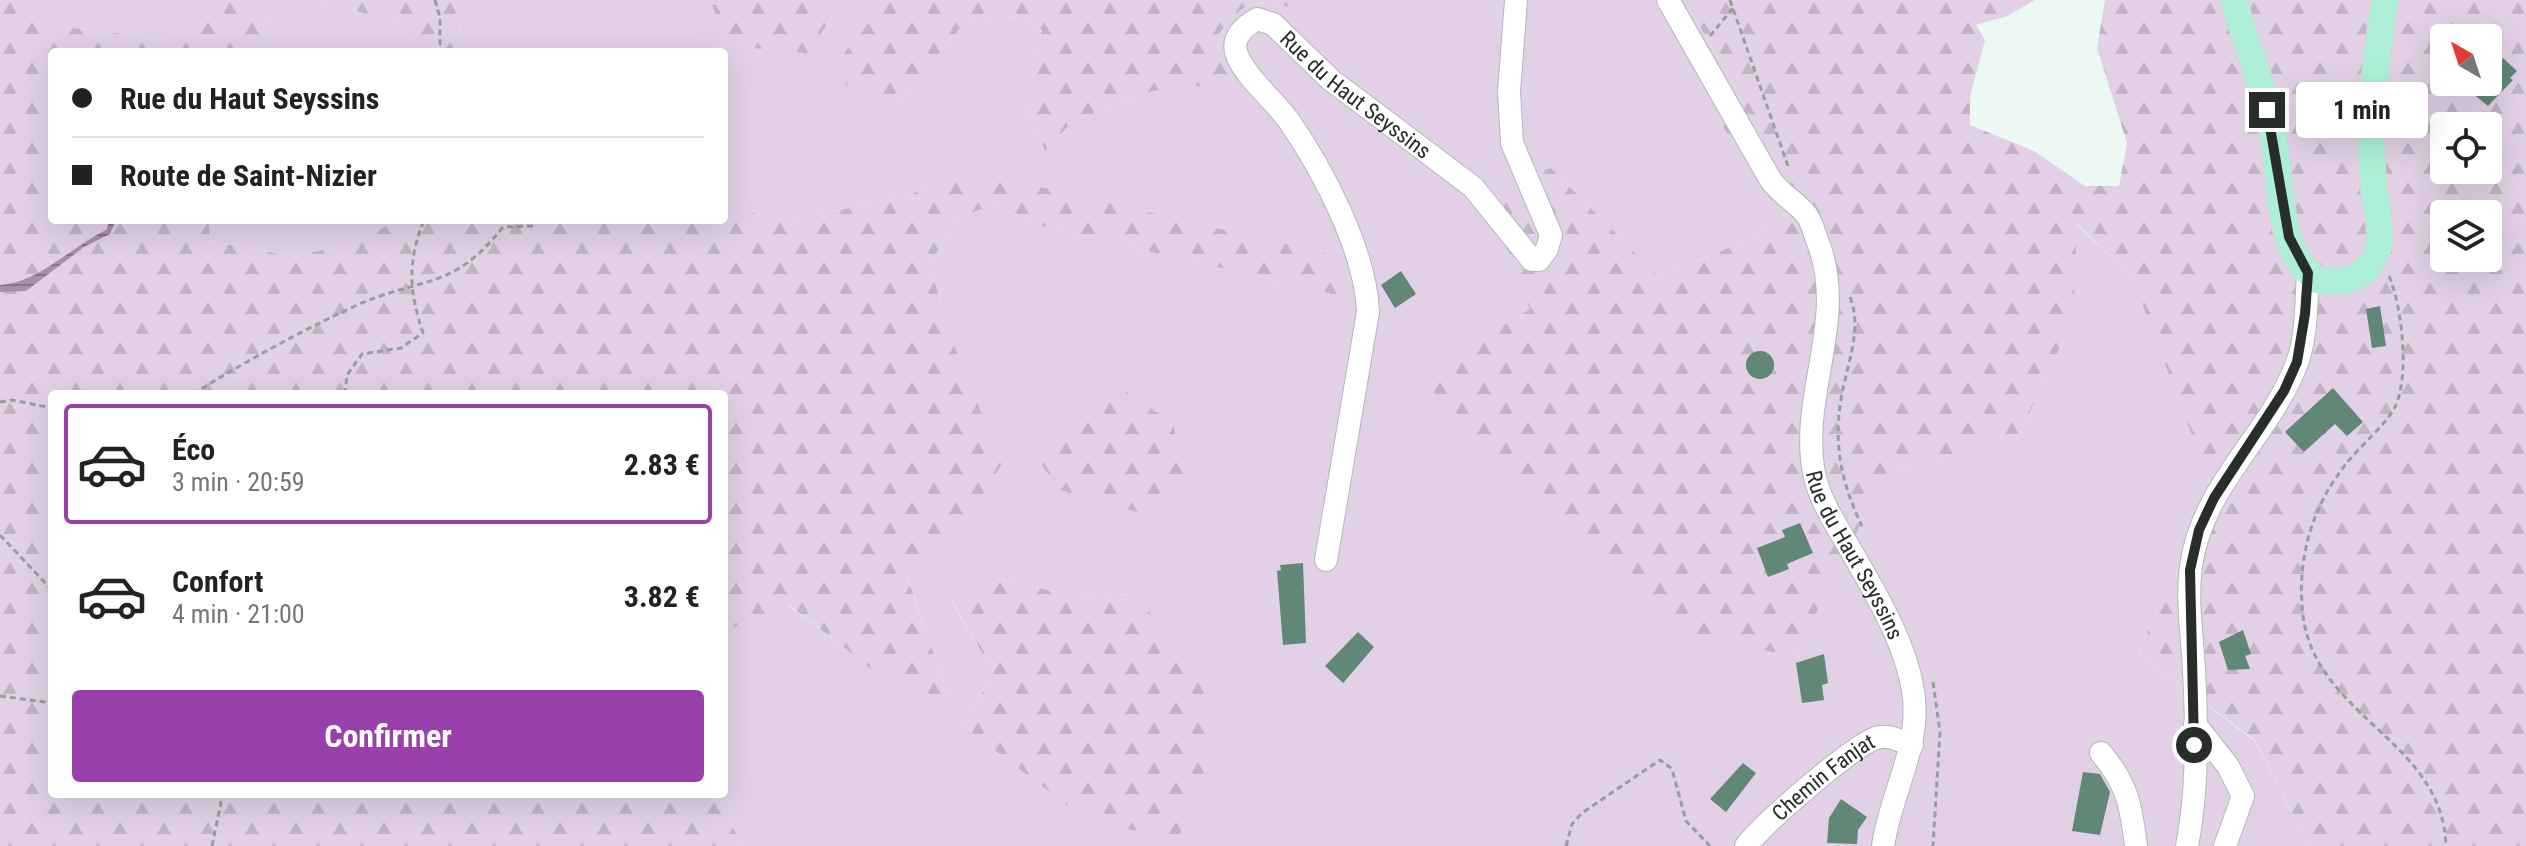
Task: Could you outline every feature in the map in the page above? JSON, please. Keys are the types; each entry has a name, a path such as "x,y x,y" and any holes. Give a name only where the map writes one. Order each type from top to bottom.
{"main road":[{"path":"2233,0 2272,132 2289,237 2308,273 2317,280 2339,284 2360,276 2376,256 2379,224 2368,125 2385,0"}],"street":[{"name":"Rue du Haut Seyssins","path":"1326,560 1368,312 1367,292 1345,227 1307,152 1288,120 1243,65 1236,52 1237,37 1245,26 1257,19 1273,24 1331,80 1473,187 1532,260 1539,260 1547,249 1551,235 1512,143 1509,119 1516,0"},
{"path":"1668,0 1699,57"},
{"name":"Rue du Haut Seyssins","path":"1699,57 1770,179 1790,203 1805,213 1825,260 1829,310 1810,423 1815,477 1824,506 1861,568 1907,670 1914,697 1912,745 1889,812 1883,846"},
{"path":"2187,846 2192,815 2195,724 2190,570 2195,543 2214,498 2284,391 2297,362 2308,273"},
{"path":"2195,724 2228,766 2243,796 2225,846"},
{"name":"Chemin Fanjat","path":"1746,846 1758,831 1827,773 1874,739 1888,736 1912,745"},
{"path":"2101,753 2128,794 2136,846"}],"path":[{"path":"435,0 440,18 440,48"},
{"path":"1730,0 1791,174"},
{"path":"1699,57 1713,32 1733,8"},
{"path":"345,390 347,375 362,354 401,348 423,333 412,289 411,254 422,224"},
{"path":"199,390 253,356 346,311 453,274 481,255 503,227 534,226"},
{"path":"2376,256 2396,292 2401,342 2399,391 2395,406 2342,468 2317,511 2302,565 2303,619 2312,648 2334,686 2414,764 2434,791 2445,821 2446,846"},
{"path":"1855,311 1853,345 1840,402 1838,454 1840,469 1865,533"},
{"path":"0,402 12,400 48,407"},
{"path":"0,535 48,586"},
{"path":"0,696 48,702"},
{"path":"1933,846 1940,732"},
{"path":"1566,846 1572,824 1582,813 1660,760 1672,769 1686,821 1710,846"},
{"path":"212,846 221,803 219,798"}],"green space":[{"path":"0,0 52,0 38,24 165,39 212,15 215,0 272,0 256,48 48,48 48,224 209,224 211,241 290,256 350,245 389,224 728,224 728,207 787,221 907,196 941,181 1002,178 1349,259 1340,296 1030,223 994,204 958,218 930,264 949,332 1002,464 967,519 906,573 952,706 913,701 790,606 728,629 728,390 48,390 48,798 719,798 724,813 744,846 0,846"},
{"path":"52,0 215,0 213,15 165,39 37,24"},
{"path":"272,0 306,0 400,21 412,48 256,48"},
{"path":"306,0 454,0 464,48 412,48 400,21"},
{"path":"454,0 733,0 712,5 807,53 843,0 887,0 830,72 887,116 967,20 1019,16 1042,30 1025,104 1045,151 1073,121 1153,91 1234,83 1219,34 1235,14 1250,5 1293,8 1297,0 1684,0 1725,69 1739,77 1721,125 1787,212 1750,239 1659,277 1551,168 1485,189 1531,309 1421,379 1795,656 1886,474 2020,433 2073,320 2076,224 2132,277 2176,383 2211,486 2138,654 2255,741 2309,846 744,846 724,813 719,798 728,798 728,629 789,606 913,700 952,706 906,572 967,519 949,332 930,264 958,218 994,204 1030,223 1340,296 941,181 907,196 787,221 728,207 728,48 464,48","holes":["1003,580 1079,597 1132,594 1020,768 964,727 993,672 951,600"]},
{"path":"733,0 843,0 808,53 729,46 712,5"},
{"path":"887,0 1297,0 1293,8 1250,5 1235,14 1219,34 1235,83 1153,91 1073,121 1045,151 1025,104 1042,30 1019,16 967,20 887,116 829,72"},
{"path":"1684,0 2035,0 2007,16 1976,25 1985,40 1970,97 1970,125 2034,151 2085,186 2119,186 2127,143 2097,48 2105,0 2526,0 2526,846 2309,846 2255,740 2138,654 2211,485 2132,277 2077,224 2073,320 2020,433 1886,474 1795,656 1709,640 1661,620 1420,378 1530,309 1485,188 1551,168 1659,277 1750,239 1787,212 1721,125 1739,77 1725,69"},
{"path":"209,224 389,224 350,245 290,256 211,241"},
{"path":"1125,391 1173,423 1186,485 1144,514 1061,490 1029,449"},
{"path":"1003,580 1079,597 1132,594 1186,651 1220,731 1178,839 1088,821 964,727 993,672 951,599"}],"shaded area":[{"path":"108,224 114,224 110,234 84,247 26,291 0,292 0,285 28,278 106,230"}],"building":[{"path":"2502,59 2517,71 2502,91"},
{"path":"2476,96 2498,96 2488,106"},
{"path":"1401,271 1416,294 1395,308 1381,285"},
{"path":"2380,306 2386,346 2372,348 2366,309"},
{"path":"1760,351 1770,355 1774,365 1770,375 1760,379 1750,375 1746,365 1750,355"},
{"path":"2333,388 2363,422 2347,436 2335,424 2304,452 2285,432"},
{"path":"1800,523 1813,553 1787,564 1789,569 1768,577 1757,548 1785,537 1782,530"},
{"path":"1303,563 1306,643 1283,645 1277,571 1281,570 1280,565"},
{"path":"2243,630 2251,654 2245,656 2250,669 2228,670 2219,642"},
{"path":"1358,632 1374,647 1343,683 1325,666"},
{"path":"1824,654 1828,683 1822,685 1824,700 1802,703 1796,663"},
{"path":"1743,763 1756,773 1726,812 1710,799"},
{"path":"2083,772 2100,774 2110,792 2100,835 2072,831"},
{"path":"1841,799 1867,817 1858,830 1857,844 1827,843 1829,818"}],"route":[{"path":"2194,745 2194,671 2190,622 2192,555 2199,530 2214,498 2284,391 2297,362 2305,314 2308,273 2294,253 2289,237 2267,110"}]}
